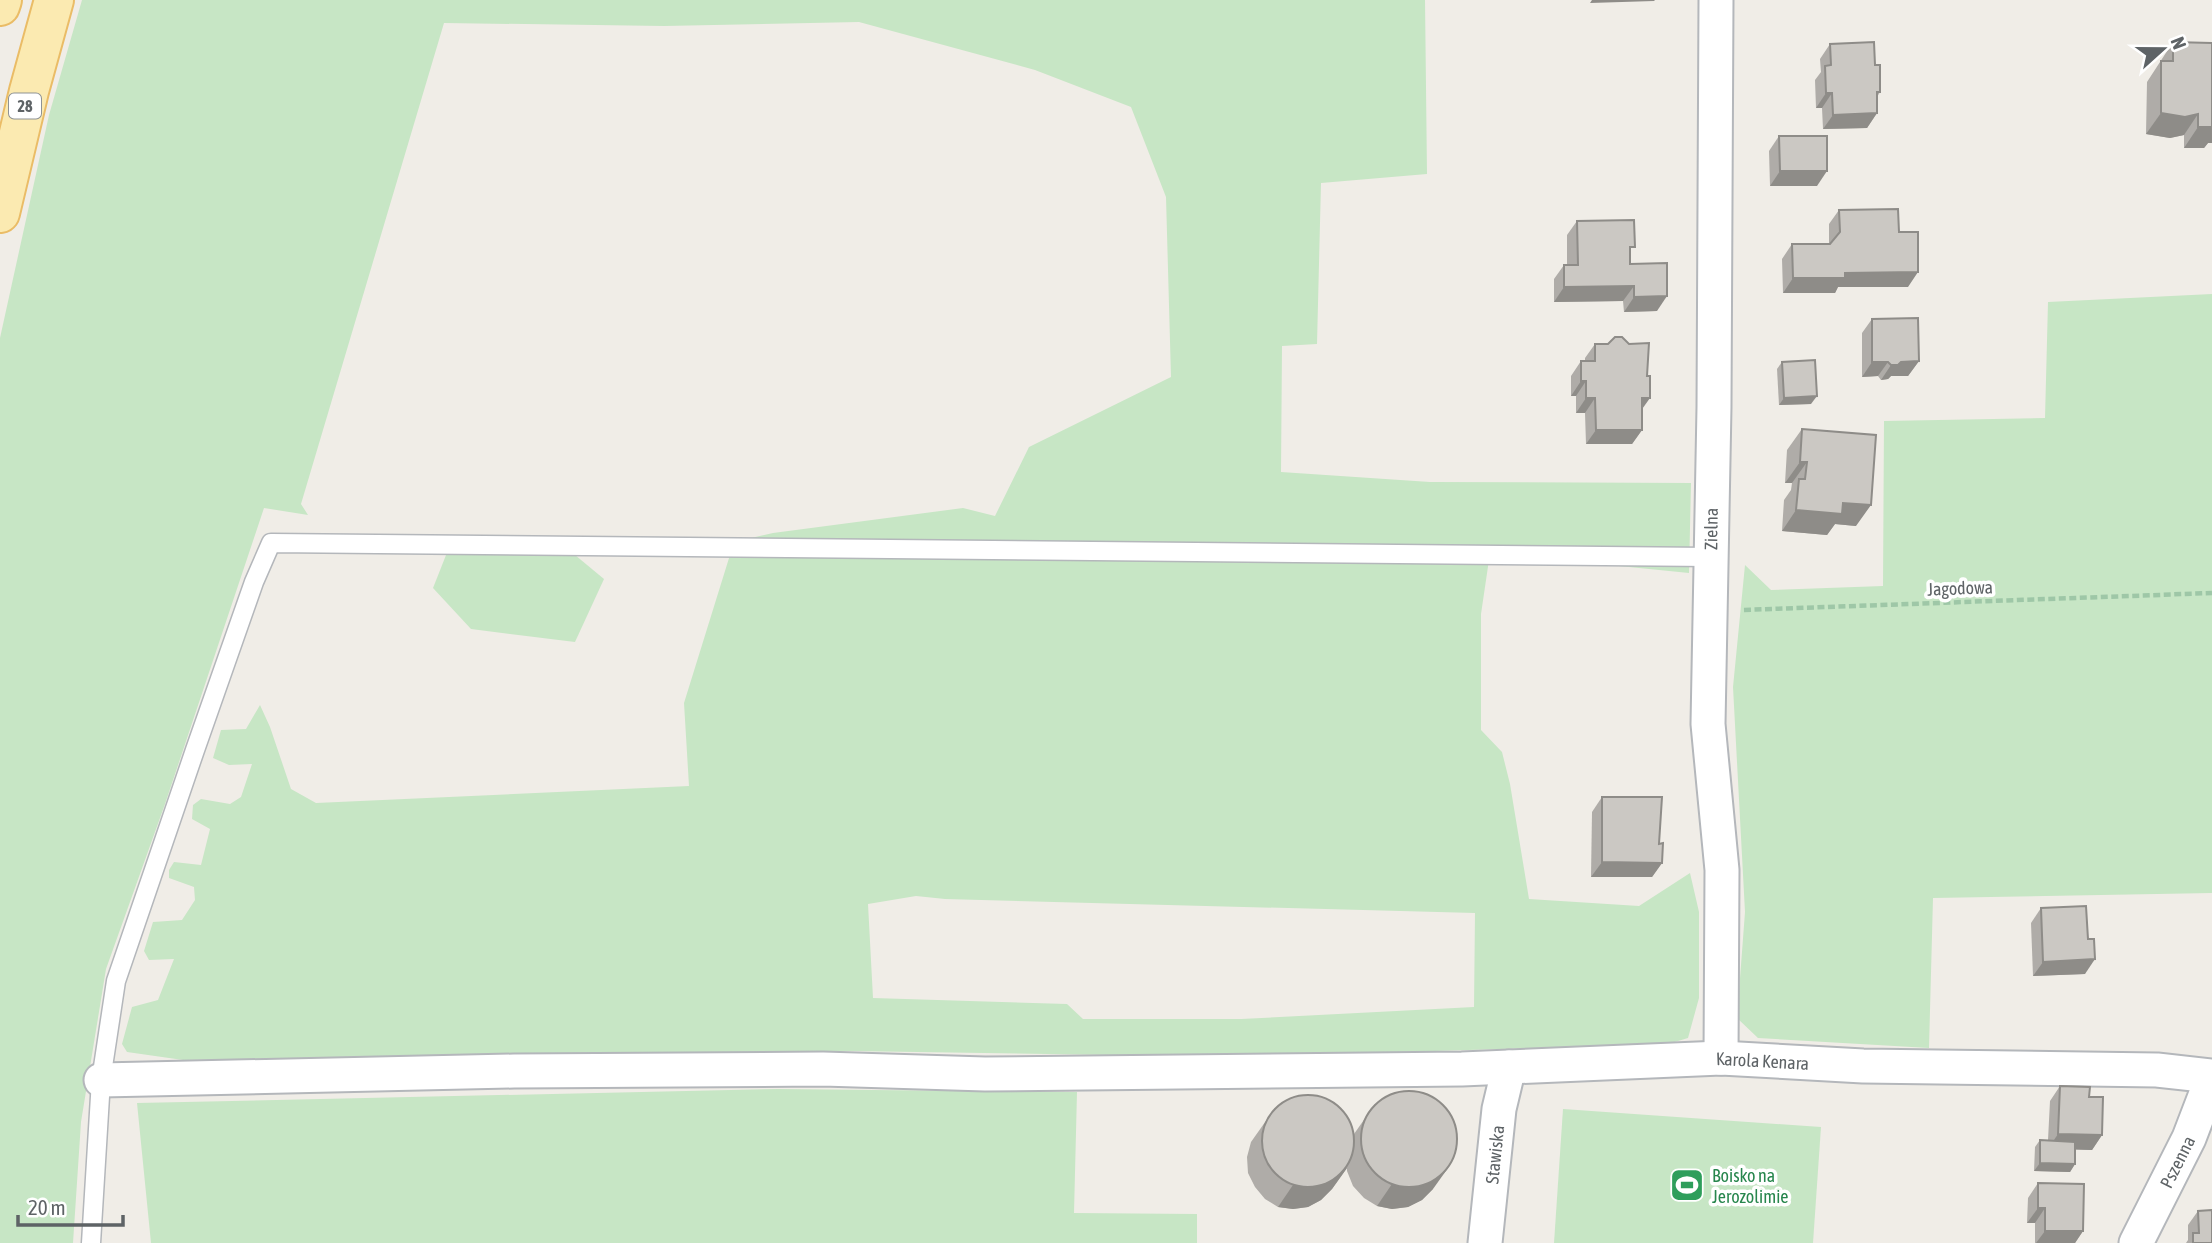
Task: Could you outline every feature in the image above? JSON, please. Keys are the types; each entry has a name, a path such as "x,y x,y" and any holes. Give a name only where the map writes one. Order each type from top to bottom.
{"main road":[{"path":"0,6 2,0"},
{"name":"28","path":"0,213 54,0"}],"street":[{"name":"Zielna","path":"1716,0 1708,724 1722,870 1721,1058"},
{"name":"Karola Kenara","path":"101,1080 514,1071 823,1069 999,1073 1312,1070 1508,1067 1721,1058 1863,1066 2157,1070 2212,1077"},
{"name":"Stawiska","path":"1485,1243 1499,1109 1508,1067"},
{"name":"Pszenna","path":"2136,1243 2189,1138 2212,1077"}],"lane":[{"path":"91,1243 101,1080 116,981 254,582 271,543 1710,557"}],"path":[{"name":"Jagodowa","path":"1709,611 2212,593"}],"green space":[{"path":"82,0 1425,0 1427,174 1321,183 1317,344 1282,346 1281,472 1430,482 1691,483 1689,573 1490,553 1481,614 1481,730 1502,752 1529,899 1639,906 1690,873 1699,912 1699,998 1688,1038 1668,1044 1240,1057 850,1051 183,1060 127,1052 122,1044 132,1007 158,1000 174,959 149,960 144,951 153,922 182,920 195,900 194,887 169,878 169,870 174,862 201,865 210,829 192,819 193,805 201,799 230,804 241,797 252,764 229,765 213,758 221,730 246,729 260,705 291,789 316,803 689,786 684,703 734,542 773,533 963,508 995,516 1029,447 1171,377 1166,197 1131,107 1035,70 859,22 664,26 444,23 301,504 308,515 264,508 165,804 106,969 81,1122 73,1243 0,1243 0,338 49,115","holes":["916,896 945,899 1475,913 1474,1007 1241,1019 1083,1019 1067,1004 873,998 868,904"]},
{"path":"2212,294 2212,893 1933,898 1929,1048 1758,1038 1737,1018 1745,912 1733,687 1745,565 1771,590 1883,586 1884,421 2045,418 2048,302"},
{"path":"450,545 569,550 604,579 575,642 471,629 433,588"},
{"path":"778,1089 1077,1092 1074,1213 1197,1214 1197,1243 151,1243 137,1103"},
{"name":"Boisko na Jerozolimie","path":"1563,1109 1821,1127 1813,1243 1554,1243"}],"building":[{"path":"1874,42 1875,65 1880,65 1877,113 1833,115 1832,93 1826,93 1825,66 1831,65 1830,44"},
{"path":"2173,42 2212,43 2212,127 2198,127 2198,114 2185,117 2161,113 2161,61 2173,61"},
{"path":"1779,136 1827,136 1827,171 1780,171"},
{"path":"1898,209 1899,232 1918,232 1918,272 1845,273 1845,278 1793,278 1792,244 1830,244 1840,232 1839,210"},
{"path":"1634,220 1635,247 1630,247 1630,264 1667,263 1667,296 1634,297 1634,286 1564,287 1564,265 1578,265 1577,221"},
{"path":"1918,318 1919,361 1901,362 1898,365 1872,362 1872,319"},
{"path":"1615,337 1622,337 1629,344 1649,343 1647,376 1650,376 1650,398 1642,398 1642,430 1596,430 1595,398 1586,398 1586,381 1581,381 1581,361 1595,361 1595,344 1608,344"},
{"path":"1815,360 1817,396 1784,398 1782,362"},
{"path":"1802,429 1876,435 1871,505 1843,503 1842,514 1796,510 1799,479 1805,479 1807,462 1800,462"},
{"path":"1602,797 1662,797 1659,844 1663,843 1662,863 1602,862"},
{"path":"2086,906 2088,939 2094,939 2095,959 2043,962 2041,908"},
{"path":"2060,1086 2090,1087 2089,1097 2103,1097 2102,1135 2058,1134"},
{"path":"1409,1091 1427,1094 1443,1105 1454,1121 1457,1139 1454,1157 1443,1173 1427,1184 1409,1187 1391,1184 1375,1173 1364,1157 1361,1139 1364,1121 1375,1105 1391,1094"},
{"path":"1299,1095 1317,1095 1334,1102 1347,1115 1354,1132 1354,1150 1347,1167 1334,1180 1317,1187 1299,1187 1282,1180 1269,1167 1262,1150 1262,1132 1269,1115 1282,1102"},
{"path":"2040,1140 2075,1142 2075,1164 2040,1163"},
{"path":"2038,1183 2084,1184 2083,1231 2045,1231 2045,1208 2038,1208"},
{"path":"2212,1210 2212,1243 2193,1243 2193,1233 2199,1233 2198,1211"}],"place":[{"name":"Boisko na Jerozolimie","path":"1687,1185"}]}
